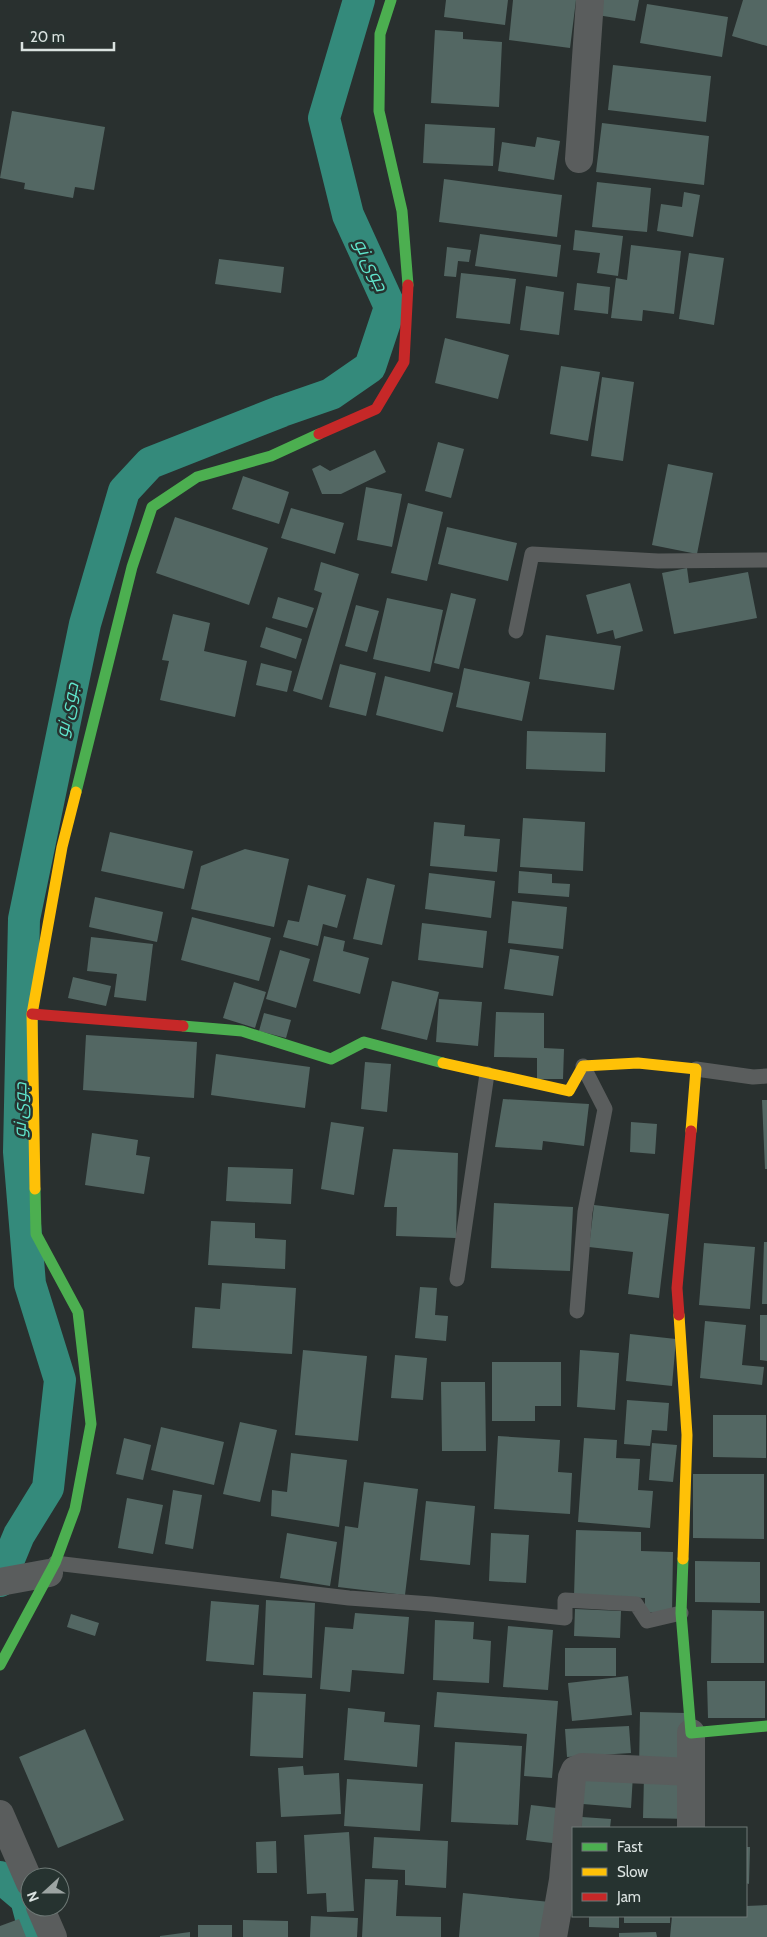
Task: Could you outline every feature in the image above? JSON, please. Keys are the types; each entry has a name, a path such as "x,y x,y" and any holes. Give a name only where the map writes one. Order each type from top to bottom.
{"street":[{"path":"0,1665 52,1568 75,1509 91,1424 78,1312 36,1234 32,1014 62,847 132,566 152,507 197,477 271,456 376,409 404,362 408,280 402,211 379,112 380,34 391,0"},
{"path":"579,159 590,0"},
{"path":"32,1014 242,1031 331,1059 364,1042 487,1074 570,1091 583,1066 638,1063 696,1069 677,1288 687,1435 681,1613 691,1733 691,1827"},
{"path":"8,1581 52,1568"},
{"path":"691,1733 767,1726"},
{"path":"553,1937 563,1880 572,1777 575,1770 582,1767 691,1772"},
{"path":"0,1814 23,1867"},
{"path":"44,1917 53,1937"}],"lane":[{"path":"516,631 532,554 658,561 767,560"},
{"path":"577,1311 585,1212 604,1110 583,1066"},
{"path":"696,1069 753,1077 767,1076"},
{"path":"457,1279 487,1074"},
{"path":"52,1568 566,1618 565,1600 636,1604 646,1621 681,1613"}],"building":[{"path":"446,0 508,0 505,25 444,17"},
{"path":"513,0 576,0 570,48 509,40"},
{"path":"599,0 639,0 635,21 597,15"},
{"path":"743,0 767,0 767,46 732,36"},
{"path":"647,4 728,17 722,57 640,43"},
{"path":"435,30 463,32 463,39 502,42 499,107 431,103"},
{"path":"613,65 711,76 706,122 608,110"},
{"path":"12,111 105,127 94,190 75,187 73,198 24,189 25,183 0,178"},
{"path":"602,123 709,136 704,185 596,172"},
{"path":"425,124 495,128 493,166 423,163"},
{"path":"537,137 560,141 554,180 498,171 502,142 535,147"},
{"path":"444,179 562,195 557,237 439,222"},
{"path":"597,182 651,188 647,232 592,227"},
{"path":"684,192 700,195 693,237 657,231 661,204 682,207"},
{"path":"575,230 623,236 618,276 597,273 600,253 573,250"},
{"path":"480,234 561,245 557,277 475,266"},
{"path":"631,245 681,251 674,314 643,310 642,321 611,318 616,278 627,280"},
{"path":"447,247 471,250 469,262 458,261 456,277 444,276"},
{"path":"689,253 724,258 714,325 679,319"},
{"path":"219,259 284,267 281,293 215,284"},
{"path":"461,273 516,279 510,324 456,318"},
{"path":"577,283 610,287 608,314 574,310"},
{"path":"526,286 564,292 559,335 520,330"},
{"path":"445,338 509,355 498,399 435,383"},
{"path":"561,366 600,372 588,441 550,434"},
{"path":"602,377 634,382 623,461 591,456"},
{"path":"438,442 464,449 451,498 425,491"},
{"path":"375,450 386,472 341,494 322,494 312,469 320,465 330,471"},
{"path":"668,464 713,473 697,554 652,545"},
{"path":"243,476 289,492 279,524 232,509"},
{"path":"366,487 402,494 392,547 357,540"},
{"path":"408,503 443,512 427,581 391,573"},
{"path":"291,508 344,523 335,554 281,538"},
{"path":"175,517 268,548 249,605 156,573"},
{"path":"447,527 517,543 508,581 438,564"},
{"path":"321,562 359,574 322,700 293,691 322,593 314,590"},
{"path":"687,568 689,583 748,572 757,618 674,634 662,573"},
{"path":"630,583 643,631 615,639 613,630 597,634 586,595"},
{"path":"451,593 476,599 459,669 434,663"},
{"path":"278,597 314,608 307,628 272,618"},
{"path":"387,598 443,610 430,672 373,659"},
{"path":"356,605 379,611 367,652 345,646"},
{"path":"173,614 210,623 204,651 247,661 235,717 160,700 169,661 162,660"},
{"path":"266,627 302,639 296,659 260,647"},
{"path":"546,635 621,646 614,690 539,679"},
{"path":"261,663 292,671 287,692 256,685"},
{"path":"340,664 376,673 366,716 329,707"},
{"path":"464,668 530,682 522,721 456,707"},
{"path":"385,676 453,693 443,732 376,715"},
{"path":"527,731 606,733 605,772 526,769"},
{"path":"523,818 585,822 583,871 520,867"},
{"path":"434,822 465,825 464,836 500,839 497,872 430,866"},
{"path":"110,832 193,851 184,889 101,871"},
{"path":"245,849 289,859 274,927 191,909 201,866"},
{"path":"519,871 552,874 552,883 570,884 569,897 518,893"},
{"path":"429,873 495,881 491,918 425,909"},
{"path":"367,878 395,885 382,945 353,939"},
{"path":"308,885 346,895 337,928 323,924 318,946 283,937 288,920 299,922"},
{"path":"95,897 163,912 157,942 89,927"},
{"path":"512,901 567,907 563,949 508,943"},
{"path":"192,917 271,938 259,981 181,960"},
{"path":"422,923 487,931 483,968 418,960"},
{"path":"324,936 345,941 343,951 369,958 360,994 313,981"},
{"path":"91,937 153,944 146,1001 114,997 117,974 87,971"},
{"path":"510,949 559,956 553,996 504,989"},
{"path":"280,950 310,959 296,1008 266,999"},
{"path":"73,977 111,986 106,1006 68,998"},
{"path":"392,981 439,992 427,1040 381,1029"},
{"path":"234,982 266,992 255,1028 223,1018"},
{"path":"439,999 482,1002 478,1046 436,1042"},
{"path":"496,1012 544,1013 544,1048 564,1049 563,1079 537,1079 537,1058 494,1057"},
{"path":"264,1013 291,1020 286,1038 259,1031"},
{"path":"86,1035 197,1042 194,1098 83,1090"},
{"path":"216,1054 310,1067 305,1108 211,1095"},
{"path":"365,1062 391,1064 387,1112 361,1109"},
{"path":"503,1099 589,1104 584,1146 543,1141 542,1150 495,1147"},
{"path":"762,1100 767,1100 767,1169 765,1169"},
{"path":"331,1122 364,1127 354,1195 321,1189"},
{"path":"631,1122 657,1124 655,1154 630,1152"},
{"path":"92,1133 138,1140 136,1155 150,1157 144,1194 85,1185"},
{"path":"393,1149 458,1153 456,1238 396,1236 397,1207 384,1207"},
{"path":"228,1167 293,1169 291,1204 226,1201"},
{"path":"494,1203 573,1207 570,1271 491,1268"},
{"path":"594,1205 669,1214 659,1298 628,1294 633,1252 589,1247"},
{"path":"211,1221 255,1223 255,1238 286,1240 285,1269 208,1265"},
{"path":"764,1242 767,1242 767,1304 762,1304"},
{"path":"704,1243 755,1247 750,1309 699,1305"},
{"path":"222,1283 296,1288 292,1354 192,1348 195,1307 220,1309"},
{"path":"420,1287 437,1288 435,1315 448,1316 446,1341 415,1338"},
{"path":"760,1315 767,1315 767,1361 760,1360"},
{"path":"705,1321 746,1325 742,1365 764,1367 762,1385 700,1378"},
{"path":"630,1334 676,1339 672,1386 626,1381"},
{"path":"303,1350 367,1356 358,1441 295,1435"},
{"path":"580,1350 619,1353 615,1410 577,1407"},
{"path":"395,1355 427,1358 423,1400 391,1398"},
{"path":"492,1362 561,1362 561,1406 535,1406 535,1421 492,1421"},
{"path":"441,1382 485,1382 486,1451 442,1451"},
{"path":"627,1400 669,1403 667,1431 652,1430 650,1446 624,1444"},
{"path":"713,1415 766,1415 766,1458 713,1457"},
{"path":"240,1422 277,1430 260,1502 223,1494"},
{"path":"161,1427 224,1442 214,1485 151,1470"},
{"path":"498,1436 560,1440 558,1472 572,1473 570,1514 494,1509"},
{"path":"124,1438 151,1445 143,1480 116,1474"},
{"path":"584,1438 617,1440 616,1458 640,1459 638,1490 653,1491 650,1528 578,1522"},
{"path":"652,1443 677,1445 673,1482 649,1480"},
{"path":"291,1453 347,1460 339,1527 271,1516 272,1490 287,1492"},
{"path":"693,1474 764,1474 764,1539 693,1538"},
{"path":"364,1482 418,1489 405,1595 338,1587 345,1526 358,1528"},
{"path":"173,1490 202,1495 193,1549 165,1544"},
{"path":"127,1498 163,1505 153,1554 118,1548"},
{"path":"426,1501 475,1506 470,1565 420,1560"},
{"path":"576,1530 641,1532 641,1551 673,1552 672,1613 645,1612 645,1598 574,1596"},
{"path":"287,1533 337,1542 330,1586 280,1578"},
{"path":"491,1533 529,1535 526,1583 489,1581"},
{"path":"695,1561 760,1562 760,1603 695,1602"},
{"path":"266,1600 315,1603 312,1678 263,1675"},
{"path":"211,1601 259,1605 254,1665 206,1661"},
{"path":"575,1609 621,1611 620,1638 574,1636"},
{"path":"712,1610 764,1611 764,1663 711,1663"},
{"path":"355,1613 409,1617 404,1674 352,1670 350,1692 320,1689 325,1627 353,1629"},
{"path":"71,1614 99,1623 95,1636 67,1627"},
{"path":"435,1620 474,1622 473,1639 491,1641 489,1683 433,1680"},
{"path":"508,1626 553,1630 548,1690 503,1687"},
{"path":"565,1648 616,1648 616,1676 565,1676"},
{"path":"628,1676 632,1715 572,1721 568,1683"},
{"path":"707,1681 765,1681 765,1718 708,1718"},
{"path":"253,1692 306,1694 303,1758 250,1756"},
{"path":"437,1692 558,1701 552,1778 524,1776 527,1734 434,1727"},
{"path":"348,1708 385,1712 384,1722 420,1725 417,1767 344,1760"},
{"path":"640,1712 686,1713 685,1769 639,1769"},
{"path":"629,1726 631,1753 567,1757 565,1729"},
{"path":"85,1729 124,1820 58,1848 19,1757"},
{"path":"455,1742 522,1746 518,1825 451,1822"},
{"path":"303,1766 304,1775 339,1773 341,1814 281,1817 278,1768"},
{"path":"585,1771 633,1775 631,1808 583,1804"},
{"path":"644,1776 691,1777 690,1819 643,1818"},
{"path":"347,1779 423,1784 420,1831 344,1826"},
{"path":"531,1805 565,1809 561,1844 526,1840"},
{"path":"582,1817 611,1819 610,1827 581,1827"},
{"path":"349,1832 354,1911 327,1912 326,1893 307,1894 304,1835"},
{"path":"374,1837 448,1841 446,1888 405,1885 405,1870 372,1868"},
{"path":"276,1841 277,1873 257,1873 256,1842"},
{"path":"747,1847 750,1847 749,1884 747,1883"},
{"path":"365,1879 398,1880 396,1916 441,1917 441,1937 362,1937"},
{"path":"463,1893 550,1902 546,1937 459,1937"},
{"path":"767,1905 767,1937 670,1937 672,1917 747,1917 747,1906"},
{"path":"311,1916 358,1918 357,1937 310,1937"},
{"path":"589,1917 619,1917 619,1928 589,1927"},
{"path":"624,1917 670,1917 670,1923 624,1923"},
{"path":"19,1919 26,1937 0,1937 0,1926"},
{"path":"243,1920 288,1921 288,1937 243,1937"},
{"path":"198,1925 232,1925 232,1937 198,1937"},
{"path":"190,1932 190,1937 160,1937 160,1936"},
{"path":"656,1932 657,1937 619,1937 619,1933"}],"waterway":[{"name":"جوی نو","path":"0,1581 19,1535 48,1488 60,1380 30,1284 19,1152 24,919 85,624 124,491 150,463 282,411 331,394 370,367 390,307 348,215 324,118 359,0"},
{"name":"جوی نو","path":"0,1877 26,1899 36,1937"}],"traffic: fast":[{"path":"391,0 380,34 379,111 402,211 408,285"},
{"path":"76,792 132,567 152,507 197,477 271,456 319,434"},
{"path":"183,1026 242,1031 331,1059 364,1042 443,1063"},
{"path":"0,1665 55,1563 75,1509 91,1424 78,1312 36,1234 35,1189"},
{"path":"683,1559 681,1613 691,1733 767,1726"}],"traffic: slow":[{"path":"35,1189 32,1014 62,847 76,792"},
{"path":"443,1063 569,1091 583,1066 638,1063 696,1069 691,1131"},
{"path":"679,1315 687,1435 683,1559"}],"traffic: jam":[{"path":"319,434 376,409 404,362 408,285"},
{"path":"32,1014 183,1026"},
{"path":"679,1315 677,1288 691,1131"}]}
